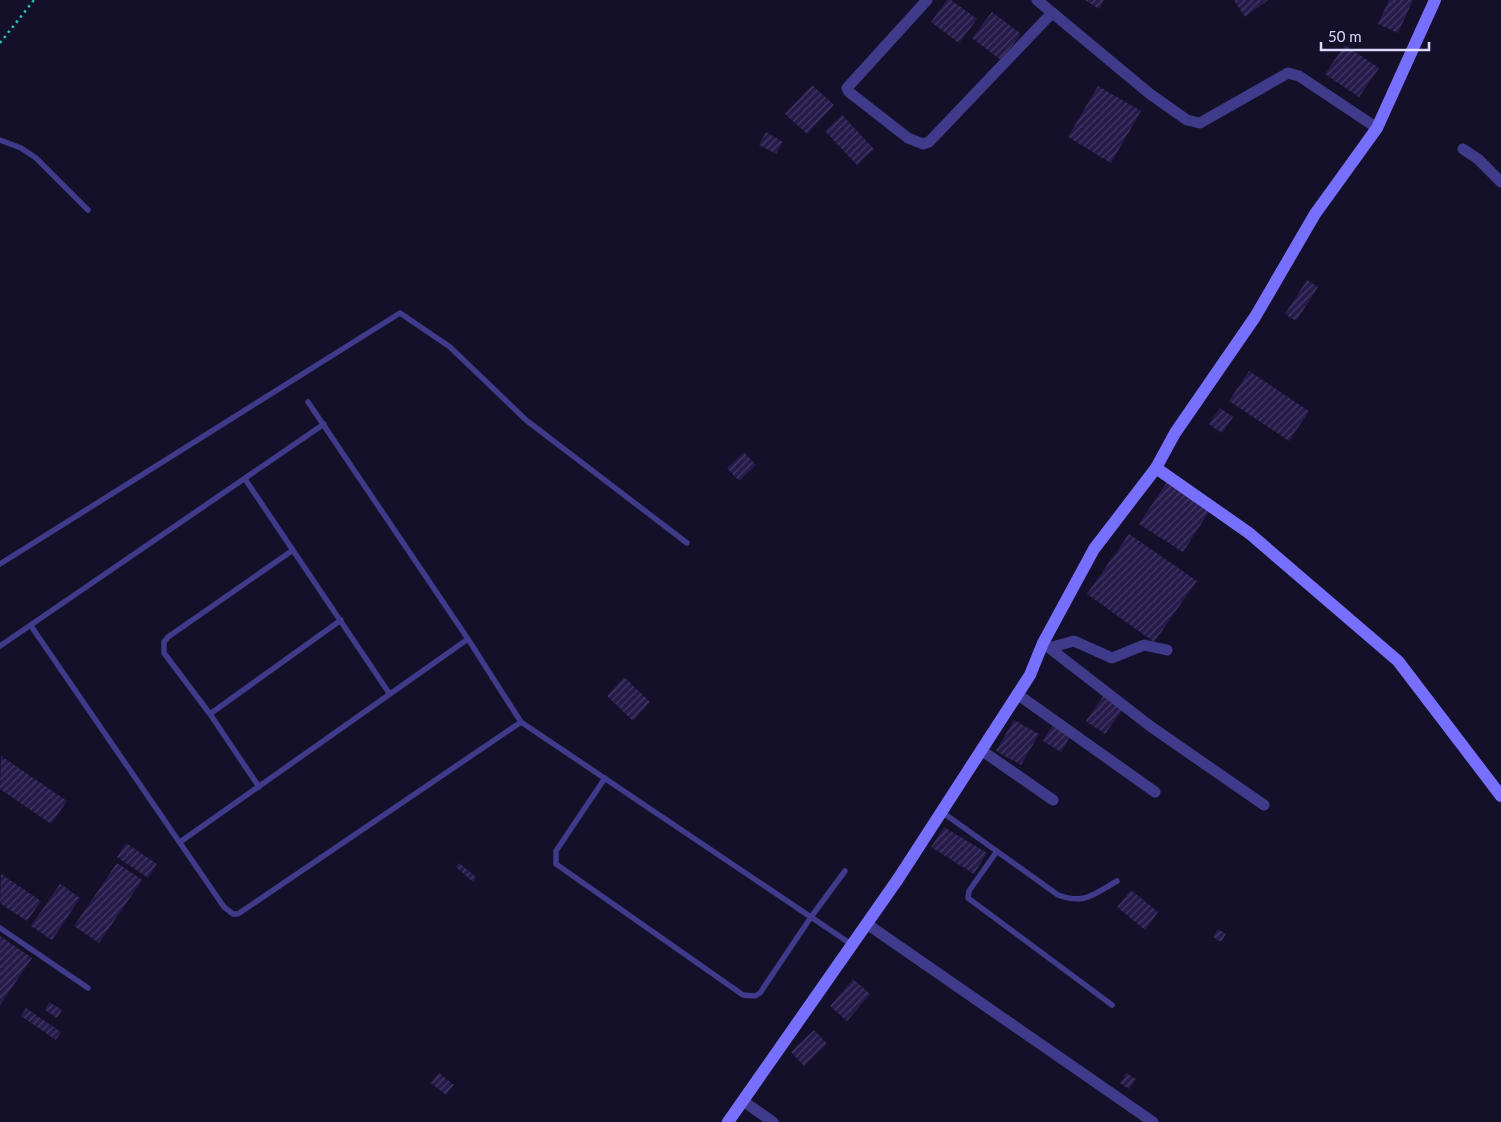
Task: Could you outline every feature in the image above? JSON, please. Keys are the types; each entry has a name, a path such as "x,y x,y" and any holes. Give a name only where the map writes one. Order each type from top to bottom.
{"street":[{"path":"927,0 847,88 849,92 908,138 923,144 929,142 1051,14"},
{"path":"1037,0 1051,14 1150,94 1187,120 1200,123 1288,73 1299,76 1377,128"},
{"path":"728,1122 867,924 942,812 1030,675 1094,550 1156,468 1175,433 1255,317 1315,214 1377,128 1435,0"},
{"path":"1463,149 1478,159 1501,182"},
{"path":"1156,468 1249,533 1398,661 1501,796"},
{"path":"1046,645 1074,641 1112,658 1144,645 1167,650"},
{"path":"1046,645 1150,726 1264,805"},
{"path":"1017,694 1155,792"},
{"path":"982,750 1053,800"},
{"path":"867,924 1137,1118 1152,1122"},
{"path":"743,1101 773,1122"}],"lane":[{"path":"0,140 21,148 36,158 88,210"},
{"path":"0,564 400,313 450,347 526,420 687,542"},
{"path":"308,402 468,639 521,722 852,945"},
{"path":"0,646 324,424"},
{"path":"245,479 389,693"},
{"path":"259,787 210,714 164,653 164,642 168,637 293,550"},
{"path":"210,714 341,620"},
{"path":"31,626 224,907 233,914 238,914 521,722"},
{"path":"180,842 468,639"},
{"path":"605,778 556,851 556,864 743,995 755,996 760,992 845,871"},
{"path":"942,812 1058,895 1072,900 1084,899 1117,881"},
{"path":"997,851 969,891 968,898 1112,1005"},
{"path":"0,928 88,988"}],"path":[{"path":"0,43 34,0"}],"building":[{"path":"947,0 951,0 977,19 959,43 931,22"},
{"path":"1085,0 1104,0 1099,9"},
{"path":"1234,0 1268,0 1245,17"},
{"path":"1389,0 1413,0 1398,33 1378,24"},
{"path":"992,12 1021,34 1001,60 972,38"},
{"path":"1345,45 1379,68 1359,97 1325,74"},
{"path":"812,85 834,105 807,134 785,114"},
{"path":"1098,86 1141,111 1111,163 1068,137"},
{"path":"842,115 874,149 857,165 825,131"},
{"path":"766,132 783,142 776,154 759,145"},
{"path":"1307,280 1318,287 1296,321 1285,314"},
{"path":"1249,371 1309,411 1289,441 1229,401"},
{"path":"1220,408 1233,417 1222,433 1209,424"},
{"path":"744,452 756,465 739,481 727,468"},
{"path":"1167,482 1210,510 1183,552 1139,524"},
{"path":"1129,534 1197,581 1154,642 1087,594"},
{"path":"624,677 650,702 633,721 607,696"},
{"path":"1104,695 1123,709 1105,734 1086,721"},
{"path":"1014,720 1039,734 1021,765 996,751"},
{"path":"1054,723 1071,734 1061,752 1043,741"},
{"path":"1,756 67,801 51,824 0,789"},
{"path":"944,827 987,853 974,874 931,847"},
{"path":"126,843 157,864 148,878 117,857"},
{"path":"117,863 142,880 99,943 74,926"},
{"path":"459,863 476,877 473,882 456,867"},
{"path":"1,874 41,901 27,921 0,903"},
{"path":"60,884 80,898 52,940 31,926"},
{"path":"1131,890 1158,912 1145,930 1117,907"},
{"path":"1218,929 1226,934 1221,942 1213,937"},
{"path":"0,936 32,958 0,1005"},
{"path":"853,979 870,994 847,1021 830,1006"},
{"path":"49,1002 62,1010 57,1018 45,1010"},
{"path":"26,1008 61,1032 56,1040 21,1016"},
{"path":"814,1030 827,1044 804,1066 791,1052"},
{"path":"439,1073 454,1085 446,1095 431,1083"},
{"path":"1126,1073 1136,1079 1129,1089 1120,1083"}]}
